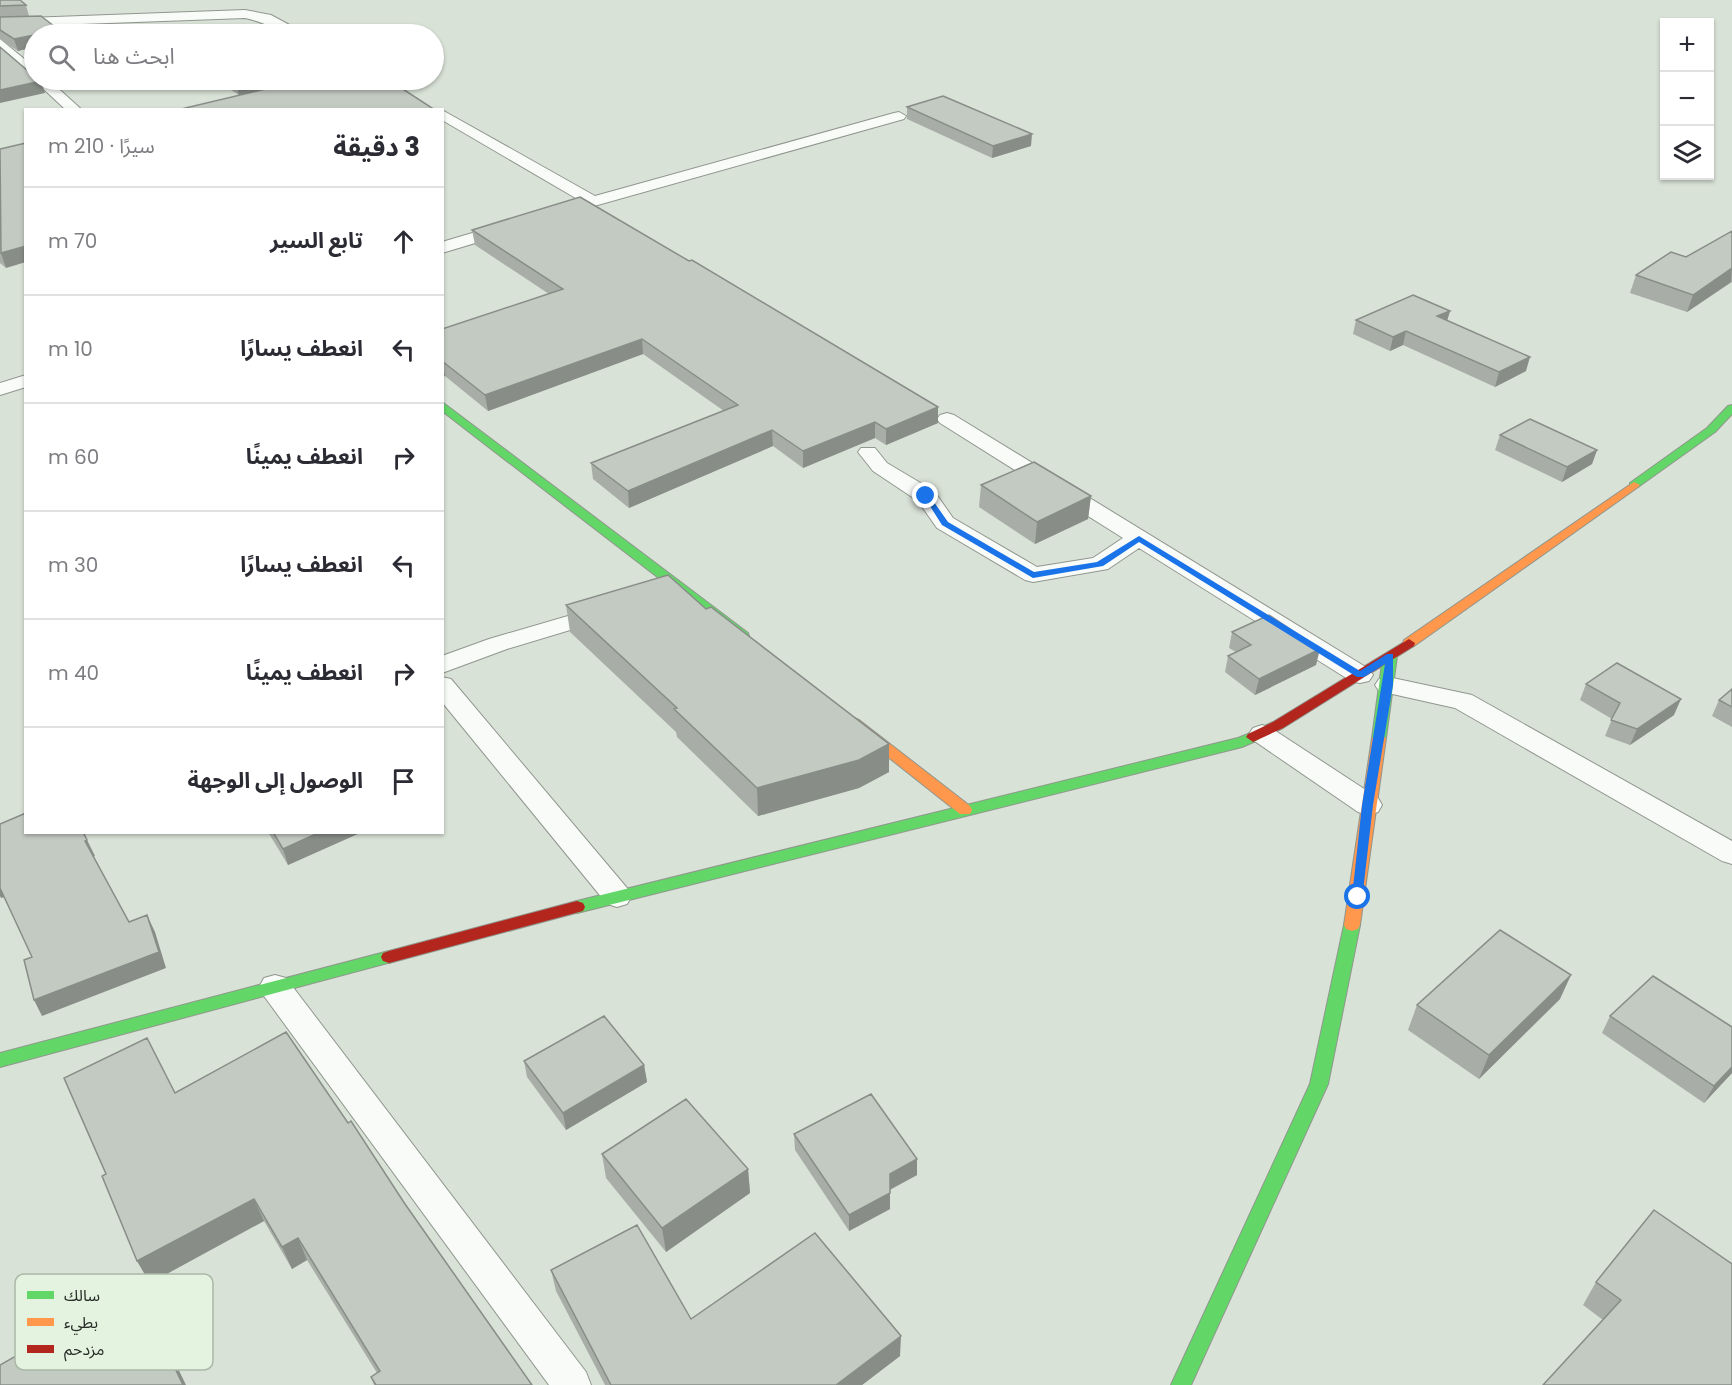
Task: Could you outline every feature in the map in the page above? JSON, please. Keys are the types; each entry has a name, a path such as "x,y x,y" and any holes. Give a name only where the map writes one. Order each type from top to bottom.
{"street":[{"path":"241,0 247,8 245,14"},
{"path":"0,22 245,14 267,18 279,24"},
{"path":"0,43 24,65"},
{"path":"52,90 73,108"},
{"path":"444,115 592,201"},
{"path":"538,218 898,116"},
{"path":"444,247 517,224"},
{"path":"0,389 24,382"},
{"path":"444,407 750,642"},
{"path":"0,1060 617,896 1242,742 1262,734 1390,656 1712,430 1732,408"},
{"path":"947,419 1360,675"},
{"path":"868,452 880,467 926,496 945,523 1033,575 1100,564 1139,538"},
{"path":"660,595 685,591"},
{"path":"444,664 498,644 626,606"},
{"path":"1181,1385 1319,1084 1358,897 1368,805 1388,685 1390,656"},
{"path":"1388,685 1463,701 1732,854"},
{"path":"444,687 617,896"},
{"path":"844,715 965,810"},
{"path":"1262,734 1368,805"},
{"path":"275,987 572,1385"}],"building":[{"path":"0,0 20,0 26,5 0,6"},
{"path":"41,16 51,24 24,24 24,37 14,39 0,30 0,17"},
{"path":"0,47 24,67 24,85 0,90"},
{"path":"262,90 404,90 432,108 185,108"},
{"path":"943,96 1032,134 993,146 907,107"},
{"path":"24,143 24,247 1,253 0,149"},
{"path":"580,197 689,261 692,260 938,407 886,429 875,422 803,451 772,430 628,491 591,463 738,405 642,339 485,395 444,363 444,328 563,289 472,230"},
{"path":"1732,231 1732,268 1693,295 1636,275 1671,252 1686,257"},
{"path":"1413,295 1450,311 1437,316 1530,357 1499,372 1406,331 1393,337 1356,320"},
{"path":"1530,419 1597,450 1567,467 1500,435"},
{"path":"1034,462 1091,496 1037,522 981,485"},
{"path":"668,575 706,609 711,607 889,744 859,760 757,788 674,709 677,708 566,605"},
{"path":"1269,615 1320,649 1259,679 1228,656 1251,645 1232,632"},
{"path":"1617,663 1681,699 1637,729 1611,720 1620,703 1586,684"},
{"path":"1732,689 1732,707 1719,700"},
{"path":"24,814 24,834 84,834 87,840 85,841 129,922 147,915 159,952 34,1000 24,960 32,957 0,888 0,824"},
{"path":"274,834 316,834 283,849"},
{"path":"1500,930 1571,975 1489,1055 1417,1005"},
{"path":"1653,976 1732,1027 1732,1067 1714,1086 1610,1016"},
{"path":"604,1016 644,1065 563,1113 524,1061"},
{"path":"286,1032 348,1123 351,1121 405,1204 532,1385 376,1385 371,1377 380,1371 298,1238 282,1247 254,1199 137,1261 102,1176 106,1174 64,1078 147,1038 175,1093"},
{"path":"871,1094 917,1159 890,1174 890,1193 849,1215 794,1134"},
{"path":"686,1099 748,1169 662,1228 602,1154"},
{"path":"1654,1210 1732,1264 1732,1385 1543,1385 1621,1300 1596,1282"},
{"path":"637,1225 691,1319 815,1233 901,1336 836,1385 611,1385 551,1270"},
{"path":"15,1356 15,1370 176,1370 183,1385 0,1385 0,1365"}],"traffic: fast":[{"path":"444,407 743,636"},
{"path":"1634,485 1711,430 1732,408"},
{"path":"1379,738 1390,656"},
{"path":"577,907 1242,742 1253,737"},
{"path":"1181,1385 1319,1084 1352,925"},
{"path":"0,1060 389,957"}],"traffic: slow":[{"path":"1409,643 1634,485"},
{"path":"854,723 965,810"},
{"path":"1352,925 1379,738"}],"traffic: jam":[{"path":"1253,737 1278,725 1409,643"},
{"path":"389,957 577,907"}],"route":[{"path":"926,496 945,523 977,544 1033,575 1100,564 1139,538 1360,675 1390,656 1388,685 1368,805 1358,897"}]}
